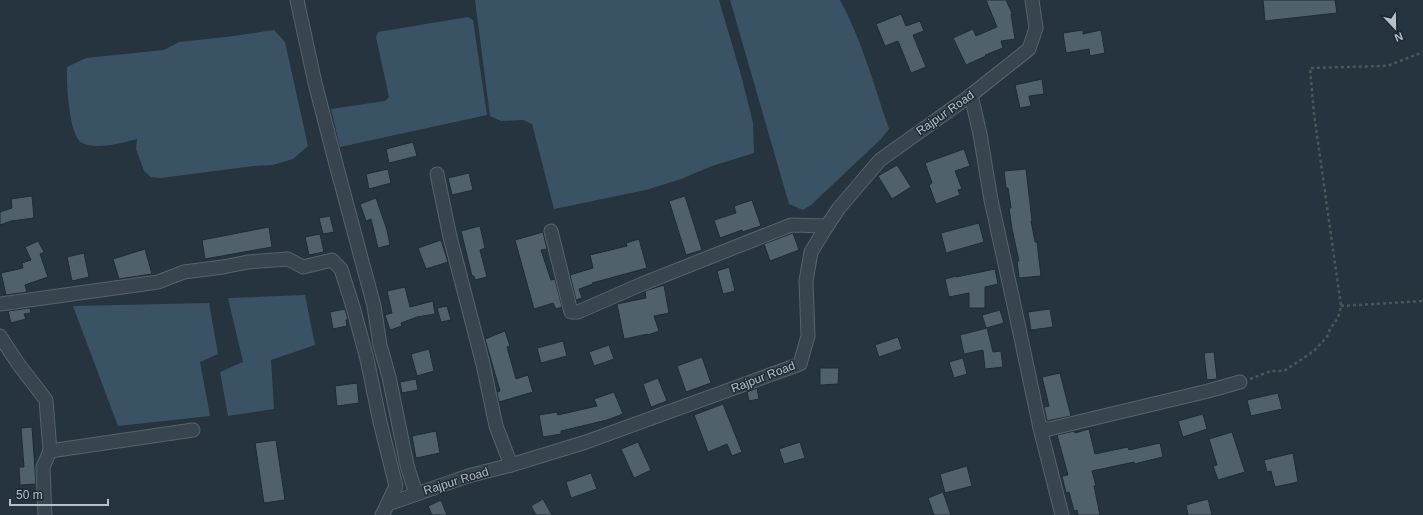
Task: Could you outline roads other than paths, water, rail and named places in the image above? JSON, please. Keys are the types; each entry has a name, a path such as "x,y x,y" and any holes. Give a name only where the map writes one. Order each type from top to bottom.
{"street":[{"path":"297,0 315,83 374,306 380,345 389,377 407,465 416,494"},
{"name":"Rajpur Road","path":"383,514 388,504 468,476 511,465 586,442 800,364 808,336 806,282 810,252 839,208 880,160 971,95 1029,49 1036,28 1032,0"},
{"path":"971,95 980,134 991,200 1040,428 1062,515"},
{"path":"437,174 450,237 483,364 496,426 511,465"},
{"path":"551,231 571,312 578,312 642,284 791,224 827,226"},
{"path":"0,304 158,282 184,272 248,262 288,259 303,267 332,260 341,269 353,307 367,360 380,422 396,486 383,514"},
{"path":"0,336 19,365 46,400 50,451 43,467 44,515"},
{"path":"1040,428 1049,429 1240,382"},
{"path":"50,451 193,430"}],"water":[{"path":"475,0 719,0 741,75 753,123 754,153 712,166 681,179 646,190 554,209 532,124 523,120 501,121 490,116"},
{"path":"730,0 840,0 855,31 867,63 889,129 881,139 811,205 803,210 789,204"},
{"path":"468,17 473,20 487,115 340,147 331,109 385,101 389,97 376,37 378,32"},
{"path":"274,30 285,42 308,146 293,159 273,165 253,166 161,178 151,177 144,171 136,149 137,139 109,145 94,146 82,143 78,139 74,131 69,108 67,67 86,58 164,50 179,42"},
{"path":"305,295 315,345 271,360 274,409 228,416 220,372 243,362 228,298"},
{"path":"209,303 218,354 200,362 210,416 118,426 73,306"}]}
